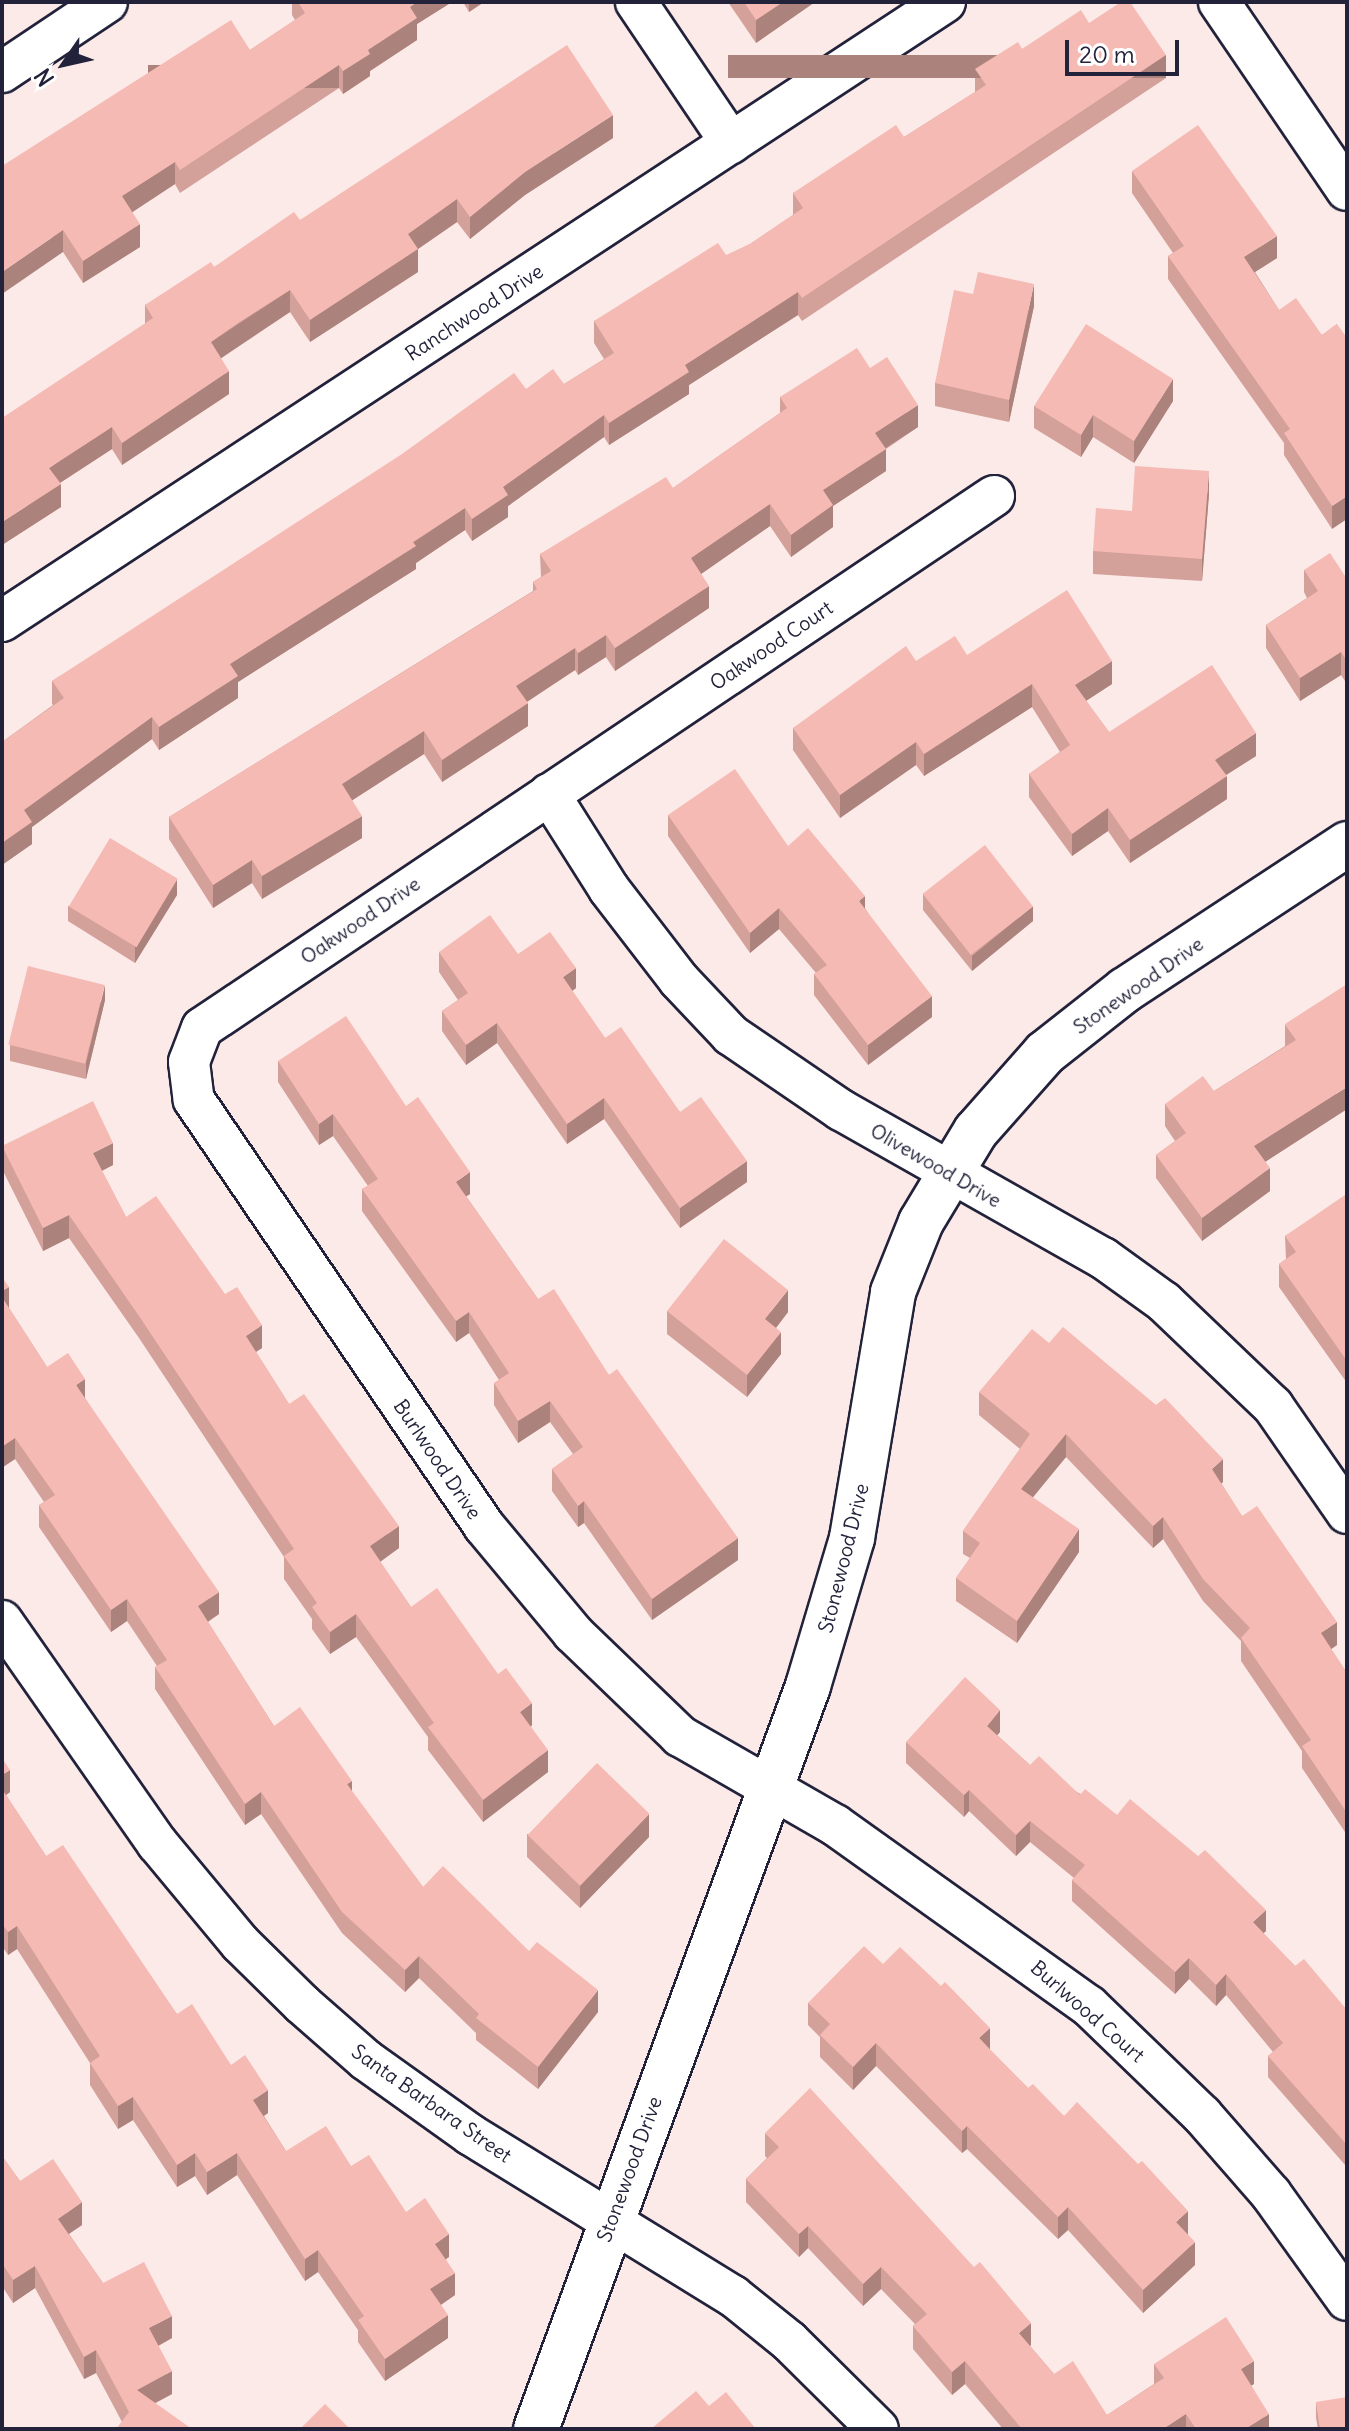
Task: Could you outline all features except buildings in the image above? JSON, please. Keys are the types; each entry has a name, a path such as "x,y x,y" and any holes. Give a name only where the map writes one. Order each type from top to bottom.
{"street":[{"path":"2,72 107,2"},
{"path":"636,2 731,143"},
{"name":"Ranchwood Drive","path":"2,621 945,2"},
{"path":"1219,2 1347,190"},
{"name":"Oakwood Court","path":"549,794 994,496"},
{"name":"Oakwood Drive","path":"189,1062 202,1028 213,1019 549,794"},
{"name":"Olivewood Drive","path":"549,794 618,900 679,980 731,1035 947,1174 1103,1258 1164,1302 1273,1406 1347,1513"},
{"name":"Stonewood Drive","path":"536,2429 609,2221 808,1686 852,1538 893,1292 947,1174 1009,1090 1083,1021 1347,844"},
{"name":"Burlwood Drive","path":"189,1062 194,1100 512,1564 641,1702 680,1736 768,1791"},
{"name":"Santa Barbara Street","path":"2,1621 80,1738 240,1943 401,2087 540,2178 577,2195 609,2221 733,2296 789,2341 878,2429"},
{"name":"Burlwood Court","path":"768,1791 835,1825 1089,2006 1202,2115 1271,2194 1347,2300"}]}
